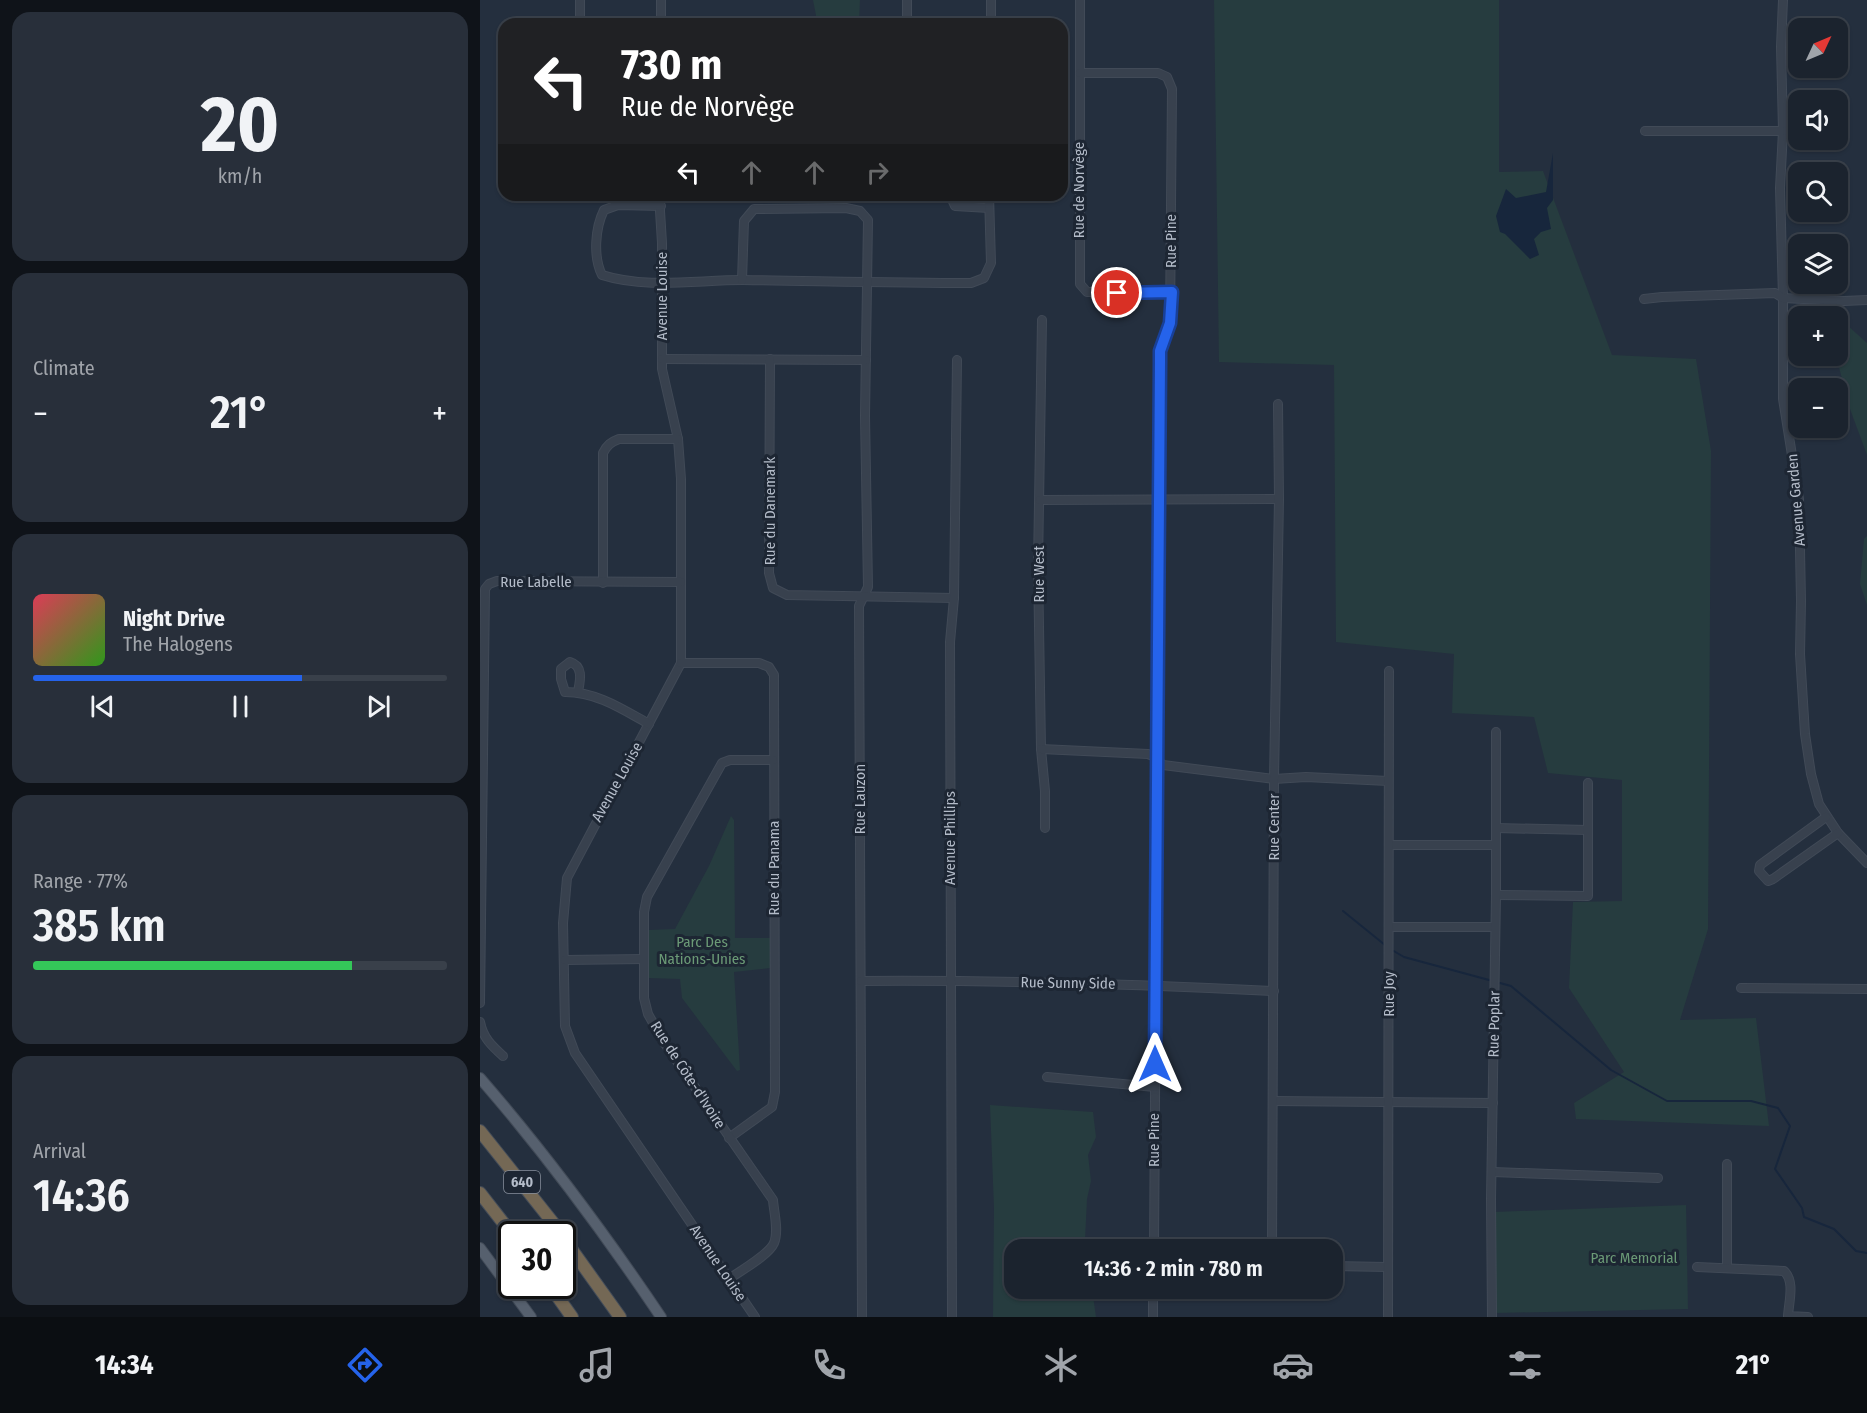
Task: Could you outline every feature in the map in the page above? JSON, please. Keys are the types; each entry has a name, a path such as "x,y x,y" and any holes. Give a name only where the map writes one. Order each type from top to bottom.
{"highway":[{"name":"640","path":"480,1131 551,1221"},
{"name":"640","path":"480,1193 503,1221"},
{"name":"640","path":"576,1255 620,1317"},
{"path":"559,1299 572,1317"}],"main road":[{"path":"480,1078 575,1195 661,1317"},
{"path":"480,1248 531,1317"}],"street":[{"path":"580,0 580,18"},
{"path":"661,0 661,18"},
{"path":"907,0 907,18"},
{"path":"991,0 991,18"},
{"name":"Rue de Norvège","path":"1080,0 1080,284 1087,292 1172,292"},
{"name":"Avenue Garden","path":"1783,0 1781,46 1783,131 1780,188 1783,399 1798,499 1800,654 1805,734 1811,774 1819,804 1838,833 1867,863"},
{"name":"Rue Pine","path":"1080,73 1158,73 1167,77 1171,84 1172,292 1170,323 1160,351 1154,1239"},
{"path":"1645,131 1783,131"},
{"name":"Avenue Louise","path":"661,201 662,369 678,439 681,479 681,663 570,869 565,885 564,914 565,1026 575,1053 755,1317"},
{"path":"952,201 956,206 989,208"},
{"path":"661,206 618,205 603,210 598,220 597,260 602,275 622,281 662,282 742,280 971,283 984,278 991,263 989,201"},
{"name":"Rue Lauzon","path":"742,280 744,221 754,209 846,208 860,211 868,220 865,416 868,587 859,604 862,1317"},
{"path":"1644,299 1775,293 1783,298 1867,300"},
{"name":"Rue West","path":"1042,320 1038,565 1041,749 1045,791 1045,828"},
{"path":"662,359 867,360"},
{"name":"Rue du Danemark","path":"770,359 769,573 773,588 787,595 954,598"},
{"name":"Avenue Phillips","path":"952,1317 950,642 954,598 957,360"},
{"name":"Rue Center","path":"1272,1239 1278,404"},
{"path":"603,583 603,453 606,447 619,439 678,439"},
{"path":"1040,500 1279,499"},
{"name":"Rue Labelle","path":"480,1004 485,589 489,584 497,581 681,582"},
{"name":"Rue du Panama","path":"681,663 759,663 769,667 774,675 775,1092 772,1107 729,1138"},
{"name":"Rue Joy","path":"1388,1317 1389,671"},
{"path":"578,692 608,700 649,724"},
{"name":"Rue Poplar","path":"1492,1317 1496,732"},
{"path":"1041,749 1148,754 1165,766 1274,779 1306,777 1388,781"},
{"name":"Rue de Côte-d'Ivoire","path":"729,1279 771,1248 775,1241 776,1221 772,1200 665,1044 648,1014 644,998 644,912 647,897 722,763 730,760 773,760"},
{"path":"1496,895 1588,896 1588,783"},
{"path":"1827,817 1760,865 1761,875 1768,881 1773,879 1838,833"},
{"path":"1496,828 1588,830"},
{"path":"1389,845 1496,845"},
{"path":"1389,927 1495,927"},
{"path":"565,960 644,959"},
{"name":"Rue Sunny Side","path":"861,981 951,980 1274,991"},
{"path":"1741,988 1867,989"},
{"path":"480,1022 487,1041 503,1056"},
{"path":"1047,1077 1155,1087"},
{"path":"1274,1101 1493,1103"},
{"path":"1727,1164 1727,1267"},
{"path":"1493,1172 1658,1178"},
{"path":"1343,1266 1387,1267"},
{"path":"1697,1266 1784,1270 1790,1276 1791,1284 1788,1316 1808,1317"},
{"path":"1153,1299 1153,1317"}],"green space":[{"path":"813,0 860,0 859,18 815,18"},
{"path":"1214,0 1499,0 1499,172 1543,171 1612,355 1696,359 1711,451 1708,929 1680,1020 1756,1018 1769,1126 1576,1119 1574,1103 1624,1072 1569,988 1573,902 1622,901 1622,780 1548,773 1534,717 1452,713 1454,654 1336,642 1334,365 1219,362"},
{"path":"1848,326 1867,343 1867,455 1848,401 1848,378 1842,378 1839,366 1848,366"},
{"path":"1867,536 1867,605 1860,584 1864,539"},
{"name":"Parc Des Nations-Unies","path":"731,816 734,820 735,938 770,938 770,968 734,972 740,1070 737,1071 682,998 680,979 648,978 649,930 675,929 709,866"},
{"path":"990,1105 1093,1112 1096,1137 1088,1155 1091,1181 1087,1199 1085,1239 1004,1239 1004,1299 1093,1299 1096,1317 993,1317 994,1208"},
{"name":"Parc Memorial","path":"1686,1205 1688,1309 1495,1313 1494,1212"}],"water":[{"path":"1553,153 1553,200 1547,208 1551,229 1541,232 1534,239 1539,255 1530,259 1505,234 1500,232 1496,216 1506,189 1516,198 1546,192"}],"waterway":[{"path":"1343,911 1385,945"},
{"path":"1392,950 1404,957 1489,980"},
{"path":"1500,983 1511,986 1611,1070 1667,1101 1751,1101 1778,1108 1790,1126 1775,1169 1802,1208 1804,1217 1834,1229 1856,1251 1867,1253"}],"route":[{"path":"1117,293 1172,292 1170,323 1160,351 1155,1064"}]}
